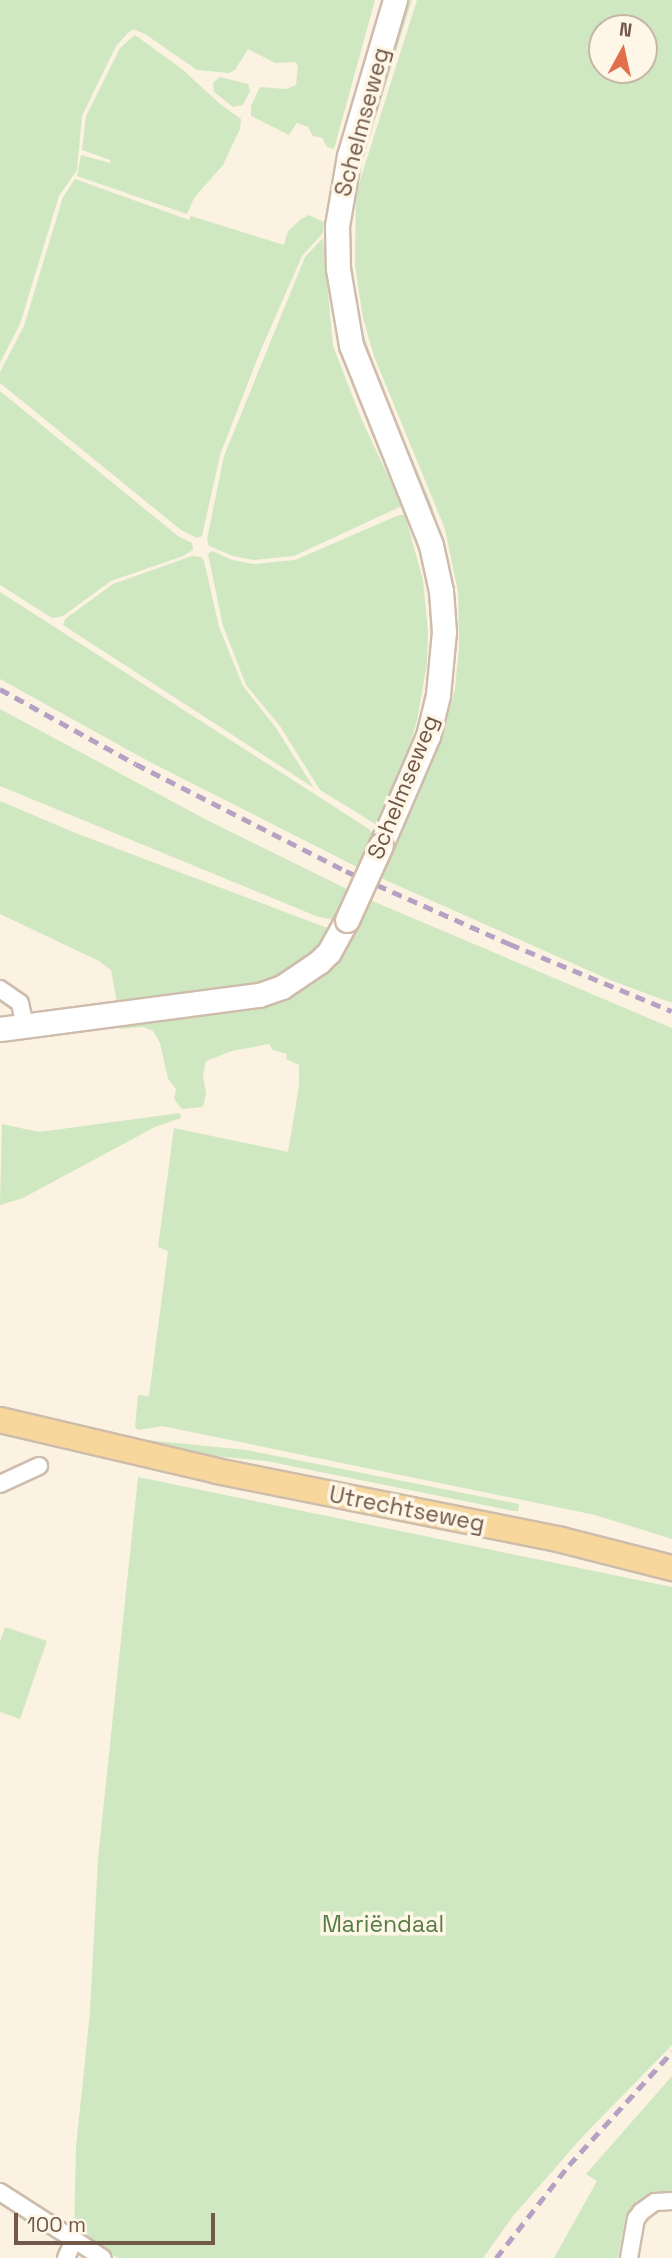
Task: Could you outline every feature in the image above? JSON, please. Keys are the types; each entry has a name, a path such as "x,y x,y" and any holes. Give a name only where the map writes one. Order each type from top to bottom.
{"main road":[{"name":"Schelmseweg","path":"0,1029 259,995 282,988 330,951 347,920 428,736 438,695 444,632 441,590 431,545 351,345 338,269 337,226 349,156 395,0"},
{"name":"Utrechtseweg","path":"0,1420 217,1471 562,1540 672,1568"},
{"name":"Utrechtseweg","path":"141,1453 249,1463 321,1476 353,1489 672,1553"}],"street":[{"path":"0,989 20,1003 25,1026"},
{"path":"0,1484 38,1466"},
{"path":"0,2192 103,2258"},
{"path":"629,2258 636,2219 641,2212 655,2202 672,2201"},
{"path":"66,2258 74,2240"}],"green space":[{"path":"0,0 375,0 334,149 327,147 322,138 313,136 308,127 297,123 289,135 251,116 251,106 260,87 286,89 296,85 298,66 295,62 275,63 248,49 235,70 229,73 197,70 145,34 133,29 128,33 116,46 82,116 77,170 59,196 20,324 0,363"},
{"path":"403,0 412,0 365,151 359,149"},
{"path":"417,0 672,0 672,1003 610,980 374,875 423,783 442,738 455,689 459,646 458,592 445,529 374,356 363,318 355,266 356,193"},
{"path":"135,35 182,69 220,104 241,119 240,129 223,165 194,198 187,214 77,176 81,155 110,163 110,160 82,150 86,116 120,48"},
{"path":"220,77 248,84 250,91 243,105 233,107 214,92 213,83"},
{"path":"357,160 361,162 351,193 349,234 358,318 377,375 432,506 452,586 447,587 428,509 372,378 353,321 345,235 349,194"},
{"path":"75,179 189,220 191,216 284,245 288,231 301,219 309,215 324,222 323,233 302,256 260,352 220,455 202,536 197,538 181,530 0,383 0,372 24,326 63,197"},
{"path":"323,238 333,346 361,418 402,506 294,556 253,560 233,556 209,546 207,539 224,456 305,257"},
{"path":"0,391 178,536 192,543 193,550 111,581 63,616 52,618 0,585"},
{"path":"399,515 405,515 423,580 428,632 427,663 417,721 403,768 380,825 377,825 320,790 280,726 246,685 223,626 208,554 212,551 232,560 253,564 295,560"},
{"path":"192,556 201,557 204,561 219,627 243,686 276,728 314,788 63,625 65,619 113,584"},
{"path":"0,592 369,829 375,838 361,869 148,761 0,679"},
{"path":"0,709 205,819 351,891 338,921 316,916 0,786"},
{"path":"0,801 78,834 330,929 324,948 278,982 118,1008 111,970 99,961 0,914"},
{"path":"363,897 672,1028 672,1539 595,1515 162,1426 138,1430 135,1427 138,1395 149,1396 168,1251 158,1247 174,1128 288,1152 299,1086 299,1065 286,1059 287,1054 273,1050 269,1044 232,1051 206,1061 203,1075 206,1094 203,1107 182,1109 174,1099 176,1089 168,1079 160,1043 153,1031 143,1027 121,1029 120,1019 286,992"},
{"path":"180,1113 181,1118 155,1127 23,1198 0,1205 2,1124 39,1132"},
{"path":"136,1439 247,1450 519,1504 518,1511 266,1461 180,1453 136,1444"},
{"name":"Mariëndaal","path":"138,1477 672,1587 672,2045 584,2135 514,2215 483,2258 118,2258 74,2232 76,2147 90,2012 98,1859"},
{"path":"5,1627 47,1641 20,1719 0,1712 0,1642"},
{"path":"672,2076 672,2198 639,2206 626,2214 618,2258 554,2258 597,2181 586,2174"}],"railway":[{"path":"0,689 136,764 346,871 510,944 672,1011"},
{"path":"496,2258 569,2165 672,2052"}]}
